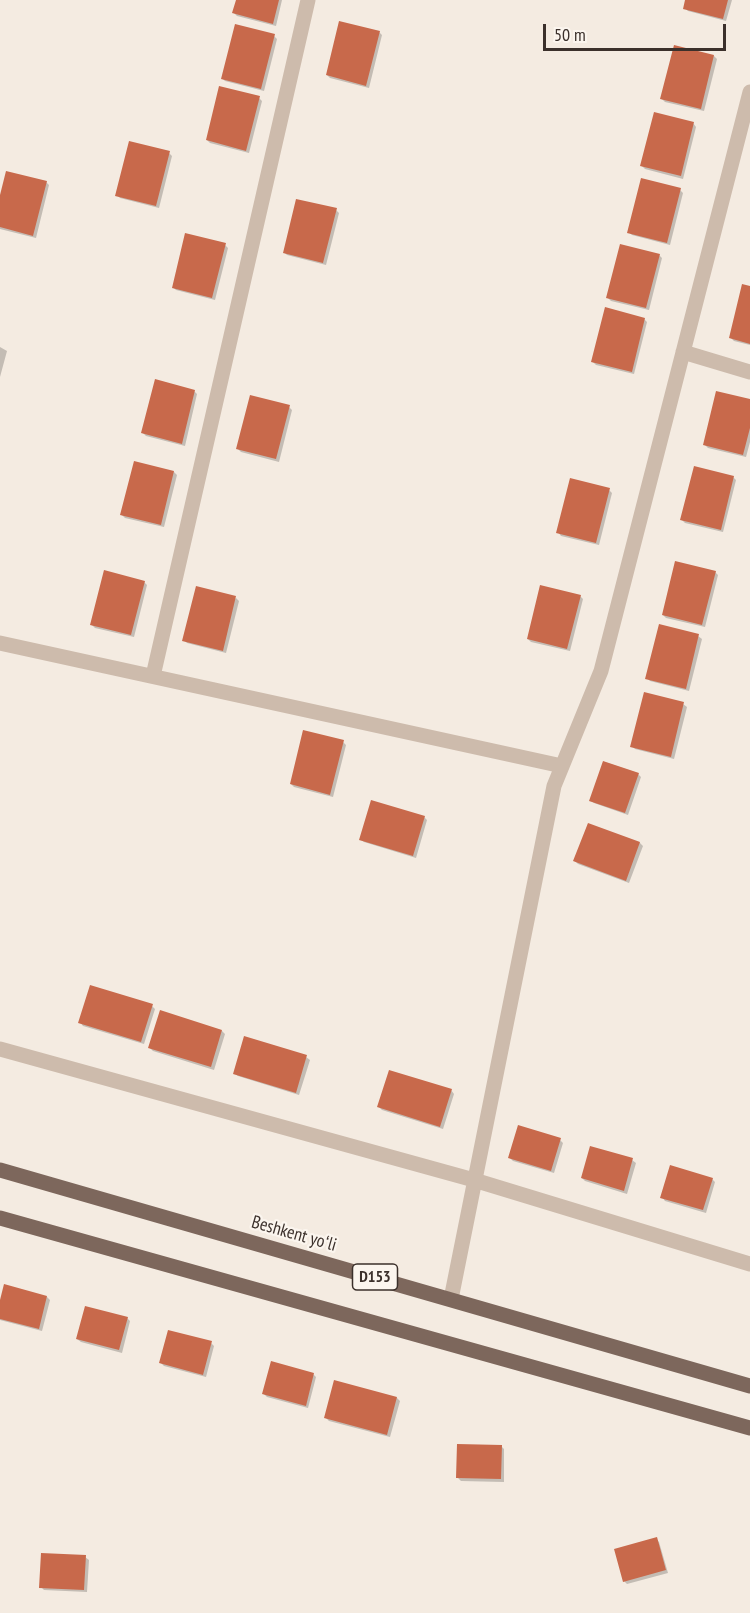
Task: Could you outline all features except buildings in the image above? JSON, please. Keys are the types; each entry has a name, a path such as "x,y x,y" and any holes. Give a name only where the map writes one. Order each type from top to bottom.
{"main road":[{"name":"Beshkent yoʻli","path":"0,1170 750,1386"},
{"name":"D153","path":"0,1218 750,1428"}],"street":[{"path":"153,676 308,0"},
{"path":"451,1299 554,786 601,671 750,92"},
{"path":"683,352 750,372"},
{"path":"0,643 562,766"},
{"path":"0,1049 474,1180 750,1264"}]}
